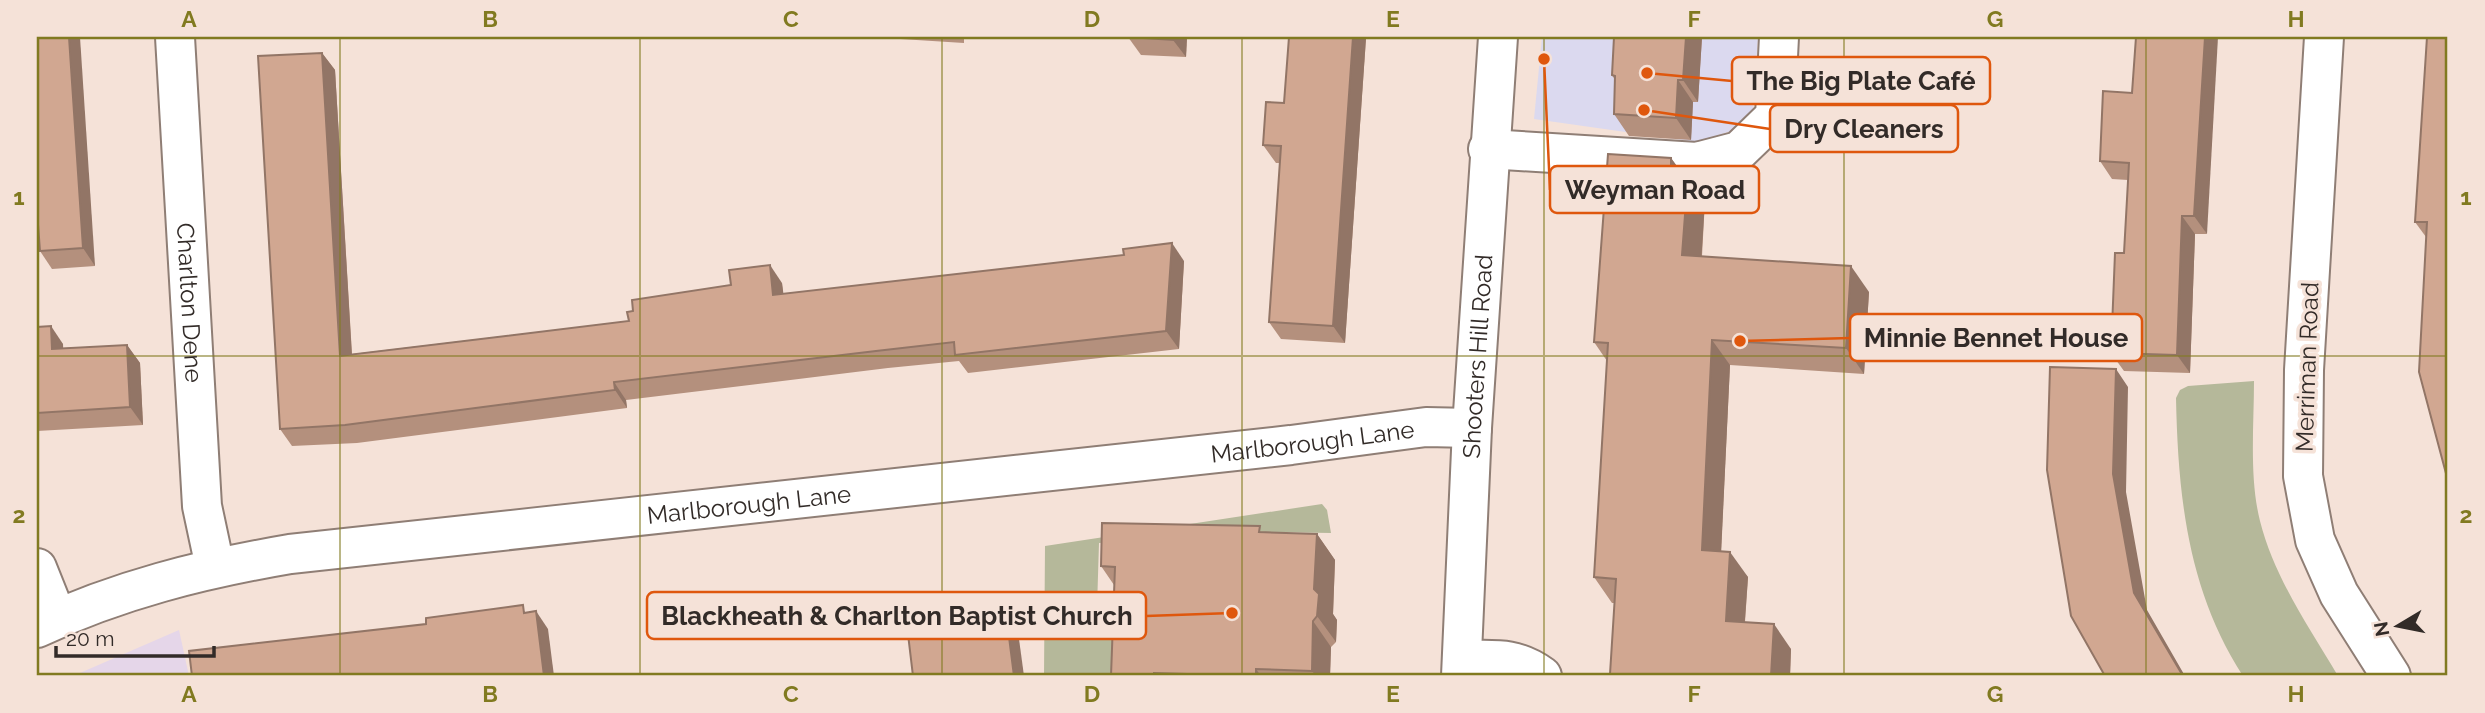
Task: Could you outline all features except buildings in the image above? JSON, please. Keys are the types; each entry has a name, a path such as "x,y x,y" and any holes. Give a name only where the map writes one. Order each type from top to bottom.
{"street":[{"name":"Charlton Dene","path":"175,37 202,506 215,566"},
{"name":"Shooters Hill Road","path":"1461,668 1488,149 1498,37"},
{"path":"1488,149 1697,162 1739,151 1774,117 1779,37"},
{"name":"Merriman Road","path":"2324,37 2304,370 2302,476 2315,540 2339,594 2391,676"},
{"name":"Marlborough Lane","path":"47,623 128,590 215,566 290,554 1291,445 1426,427 1472,428"},
{"path":"37,568 47,623"},
{"path":"1461,668 1514,660 1542,676"}],"shaded area":[{"path":"1542,37 1758,37 1753,110 1731,131 1696,142 1534,119"},
{"path":"179,630 189,676 73,676"}],"green space":[{"path":"2254,381 2253,469 2260,521 2283,582 2338,676 2243,676 2224,644 2198,577 2184,507 2176,398 2180,390 2188,386"},
{"path":"1322,504 1327,510 1331,533 1195,531 1190,524"},
{"path":"1170,527 1164,540 1099,543 1097,608 1121,610 1118,676 1044,676 1045,546"}],"place":[{"name":"Weyman Road","path":"1544,59"},
{"name":"The Big Plate Café","path":"1647,73"},
{"name":"Dry Cleaners","path":"1644,110"},
{"name":"Minnie Bennet House","path":"1740,341"},
{"name":"Blackheath & Charlton Baptist Church","path":"1232,613"}]}
